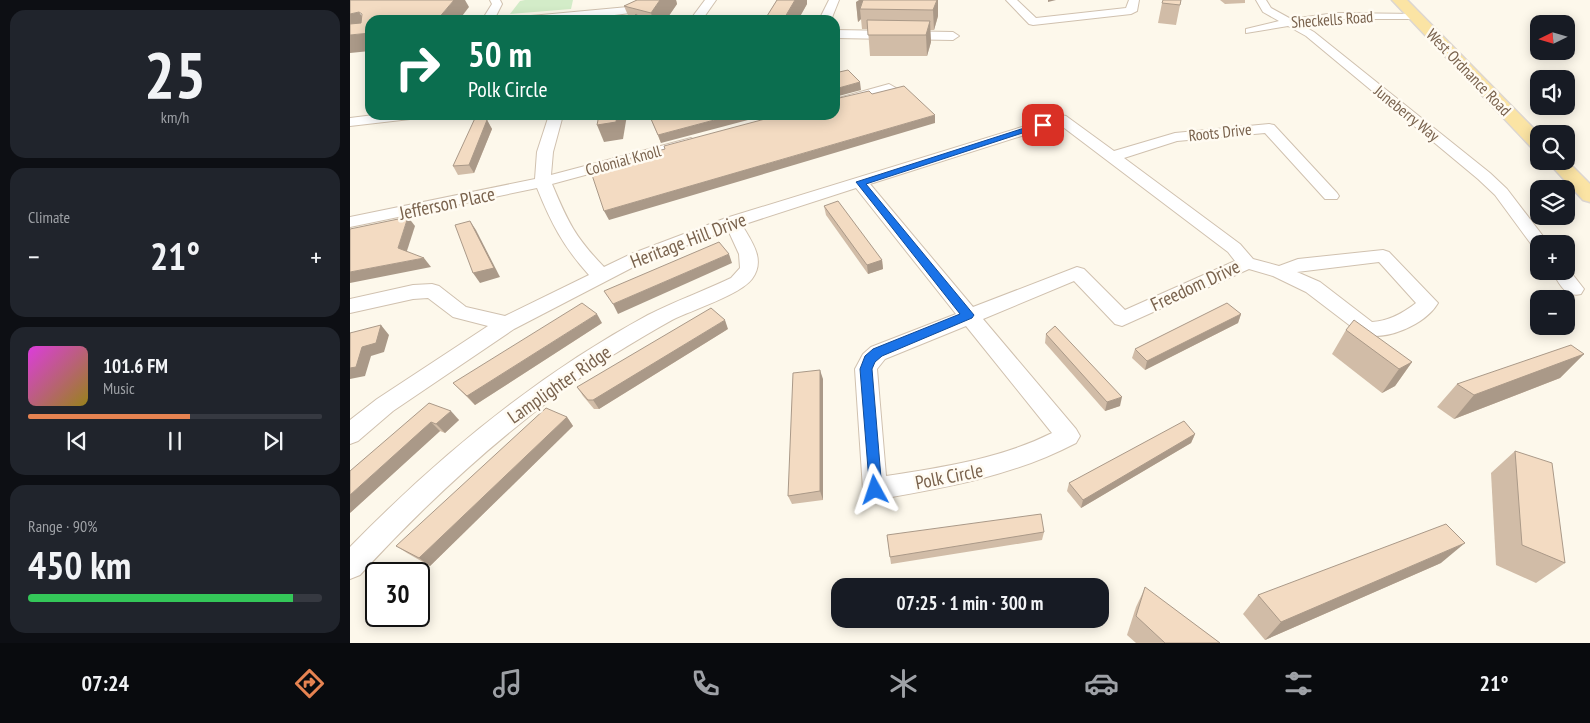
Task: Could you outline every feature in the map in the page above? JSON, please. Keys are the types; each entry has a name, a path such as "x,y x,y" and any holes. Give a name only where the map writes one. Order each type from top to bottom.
{"main road":[{"name":"West Ordnance Road","path":"1399,0 1530,135"},
{"path":"1565,170 1590,196"}],"street":[{"path":"491,15 496,7 495,0"},
{"path":"590,15 592,0"},
{"path":"601,15 638,8 665,0"},
{"path":"700,15 711,0"},
{"path":"828,15 834,0"},
{"path":"1010,0 1033,22 1131,11 1134,0"},
{"name":"Juneberry Way","path":"1261,0 1267,10 1319,41 1484,176 1501,192 1533,235"},
{"name":"Sheckells Road","path":"1250,31 1289,22 1336,16 1414,16"},
{"path":"840,34 954,36"},
{"path":"840,102 889,88"},
{"name":"Freedom Drive","path":"968,315 1076,273 1122,319 1247,263 1234,248 1061,119"},
{"name":"Heritage Hill Drive","path":"350,434 385,405 508,324 601,276 671,244 732,222 1061,119"},
{"path":"350,122 367,120"},
{"path":"554,120 544,152 543,182 561,226 570,241 601,276"},
{"name":"Roots Drive","path":"1112,157 1175,137 1269,128 1331,196"},
{"name":"Colonial Knoll","path":"543,182 704,138"},
{"name":"Jefferson Place","path":"350,222 543,182"},
{"path":"860,182 968,315"},
{"name":"Lamplighter Ridge","path":"350,566 378,535 453,463 536,397 599,354 656,320 738,283 748,274 752,262 732,222"},
{"path":"1247,263 1280,272 1313,287 1368,329 1388,327 1420,312 1428,303 1383,256 1298,265 1280,272"},
{"path":"1568,280 1574,289"},
{"path":"350,306 413,292 432,291 460,312 508,324"},
{"name":"Polk Circle","path":"968,315 1068,436 1044,450 981,471 875,490 866,369 870,360 878,353 968,315"}],"green space":[{"path":"573,0 571,9 510,14 520,1"}],"building":[{"path":"350,0 454,0 441,15 365,15 365,34 350,35 350,24 361,23 362,14 359,12 350,14"},
{"path":"637,0 660,0 651,13 624,6"},
{"path":"777,0 795,0 786,15 768,15"},
{"path":"863,0 937,0 933,10 860,9"},
{"path":"1163,0 1181,0 1180,5 1162,3"},
{"path":"867,20 930,21 926,35 868,35"},
{"path":"848,70 860,82 840,88 840,72"},
{"path":"904,86 935,115 604,211 590,169 665,149 664,146 761,120 840,120 840,98 869,91 872,94"},
{"path":"474,120 487,120 469,165 453,166"},
{"path":"598,120 616,120 616,122 597,125"},
{"path":"651,120 714,120 658,135"},
{"path":"838,201 882,260 867,265 824,206"},
{"path":"408,217 398,248 424,258 350,272 350,229"},
{"path":"470,221 494,268 473,273 455,225"},
{"path":"719,242 729,254 613,304 604,291"},
{"path":"582,303 597,314 467,396 453,383"},
{"path":"1227,303 1241,314 1147,361 1135,349"},
{"path":"711,308 725,320 593,400 588,400 577,387"},
{"path":"1354,320 1412,362 1399,369 1346,330"},
{"path":"381,325 376,343 362,347 356,367 350,368 350,333"},
{"path":"1055,326 1122,397 1107,402 1046,334"},
{"path":"1571,345 1584,354 1474,395 1457,384"},
{"path":"820,370 820,491 788,496 793,373"},
{"path":"429,403 451,411 436,424 431,422 350,495 350,471"},
{"path":"546,408 567,417 419,558 396,546"},
{"path":"1184,421 1195,434 1083,500 1069,483"},
{"path":"1515,451 1552,463 1565,563 1522,545"},
{"path":"1041,514 1044,532 890,557 887,535"},
{"path":"1446,524 1465,543 1281,622 1258,595"},
{"path":"1145,587 1220,643 1165,643 1136,616"}],"route":[{"path":"875,490 866,369 870,360 878,353 968,315 860,182 1043,125"}]}
